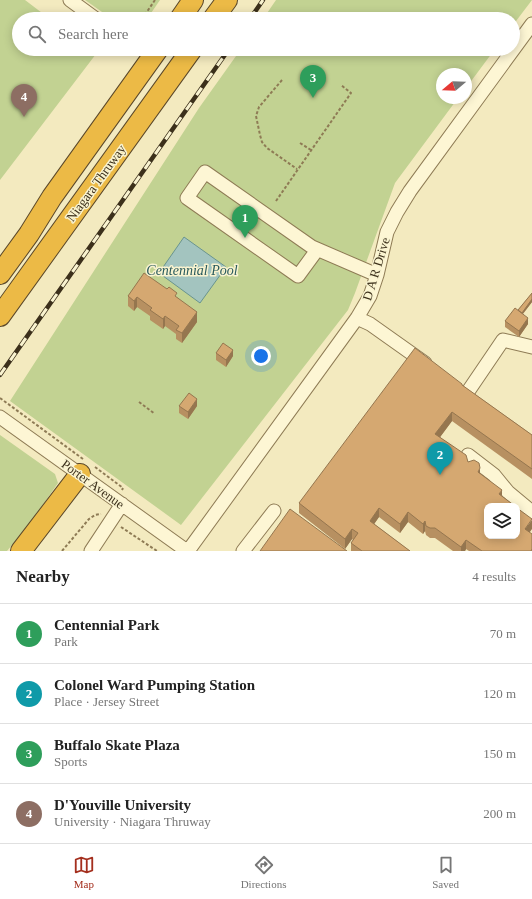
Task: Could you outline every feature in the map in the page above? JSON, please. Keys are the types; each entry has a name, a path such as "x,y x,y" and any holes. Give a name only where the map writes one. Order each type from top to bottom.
{"highway":[{"path":"185,12 193,0"},
{"path":"218,12 227,0"},
{"name":"Niagara Thruway","path":"0,274 29,234 52,197 153,56"},
{"name":"Niagara Thruway","path":"0,316 187,56"},
{"path":"0,252 20,225 52,197"},
{"path":"21,551 88,468"}],"street":[{"path":"70,0 86,12"},
{"name":"D A R Drive","path":"520,41 532,24"},
{"name":"D A R Drive","path":"188,551 357,318 370,296 377,275 387,232 397,212 509,56"},
{"path":"316,250 298,276 187,198 205,172 316,250 377,275"},
{"path":"357,318 370,324 436,370"},
{"path":"467,393 503,340 532,347"},
{"path":"455,384 480,402"},
{"name":"Porter Avenue","path":"0,417 11,425 88,468 122,504 188,551"},
{"path":"468,454 494,475 508,492 532,512"},
{"path":"91,551 122,504"},
{"path":"243,551 274,511"}],"path":[{"path":"147,12 156,0"},
{"path":"282,80 259,107 256,116 262,142 267,148 297,169"},
{"path":"276,201 351,93 341,85"},
{"path":"300,143 310,150"},
{"path":"0,398 88,468 123,488 122,490"},
{"path":"139,402 156,414"},
{"path":"62,551 89,519 95,515 104,515"},
{"path":"117,525 157,551"}],"green space":[{"path":"0,0 25,0 41,12 12,12 12,56 94,56 0,180"},
{"path":"85,0 160,0 152,12 102,12"},
{"path":"276,0 532,0 520,16 520,12 268,12"},
{"path":"236,56 490,56 472,80 472,68 436,68 436,104 454,104 395,183 348,310 181,525 10,401 199,108"},
{"path":"0,435 55,474 58,483 31,522 7,551 0,551"}],"water":[{"name":"Centennial Pool","path":"184,237 226,267 200,303 159,273"}],"building":[{"path":"144,273 167,289 169,287 177,293 175,296 197,312 182,333 176,330 179,326 165,316 163,319 150,310 152,308 137,297 134,301 128,296"},
{"path":"532,293 532,299 522,313 518,310"},
{"path":"515,308 528,318 519,331 505,321"},
{"path":"223,343 233,350 226,360 216,353"},
{"path":"415,348 462,385 532,435 532,469 452,412 435,434 466,455 468,462 474,460 479,463 480,468 478,472 502,490 499,494 511,503 484,503 484,539 520,539 520,510 532,519 525,529 532,534 531,551 482,551 466,540 461,547 435,528 426,526 425,521 423,524 408,512 400,524 379,508 370,521 410,551 362,551 351,543 358,533 352,529 345,539 299,503"},
{"path":"189,393 197,399 188,412 179,406"},
{"path":"290,509 347,551 260,551"}],"railway":[{"path":"255,12 263,0"},
{"path":"0,375 224,56"}],"place":[{"name":"Buffalo Skate Plaza","path":"313,98"},
{"name":"D'Youville University","path":"24,117"},
{"name":"Centennial Park","path":"245,238"},
{"name":"Colonel Ward Pumping Station","path":"440,475"}]}
